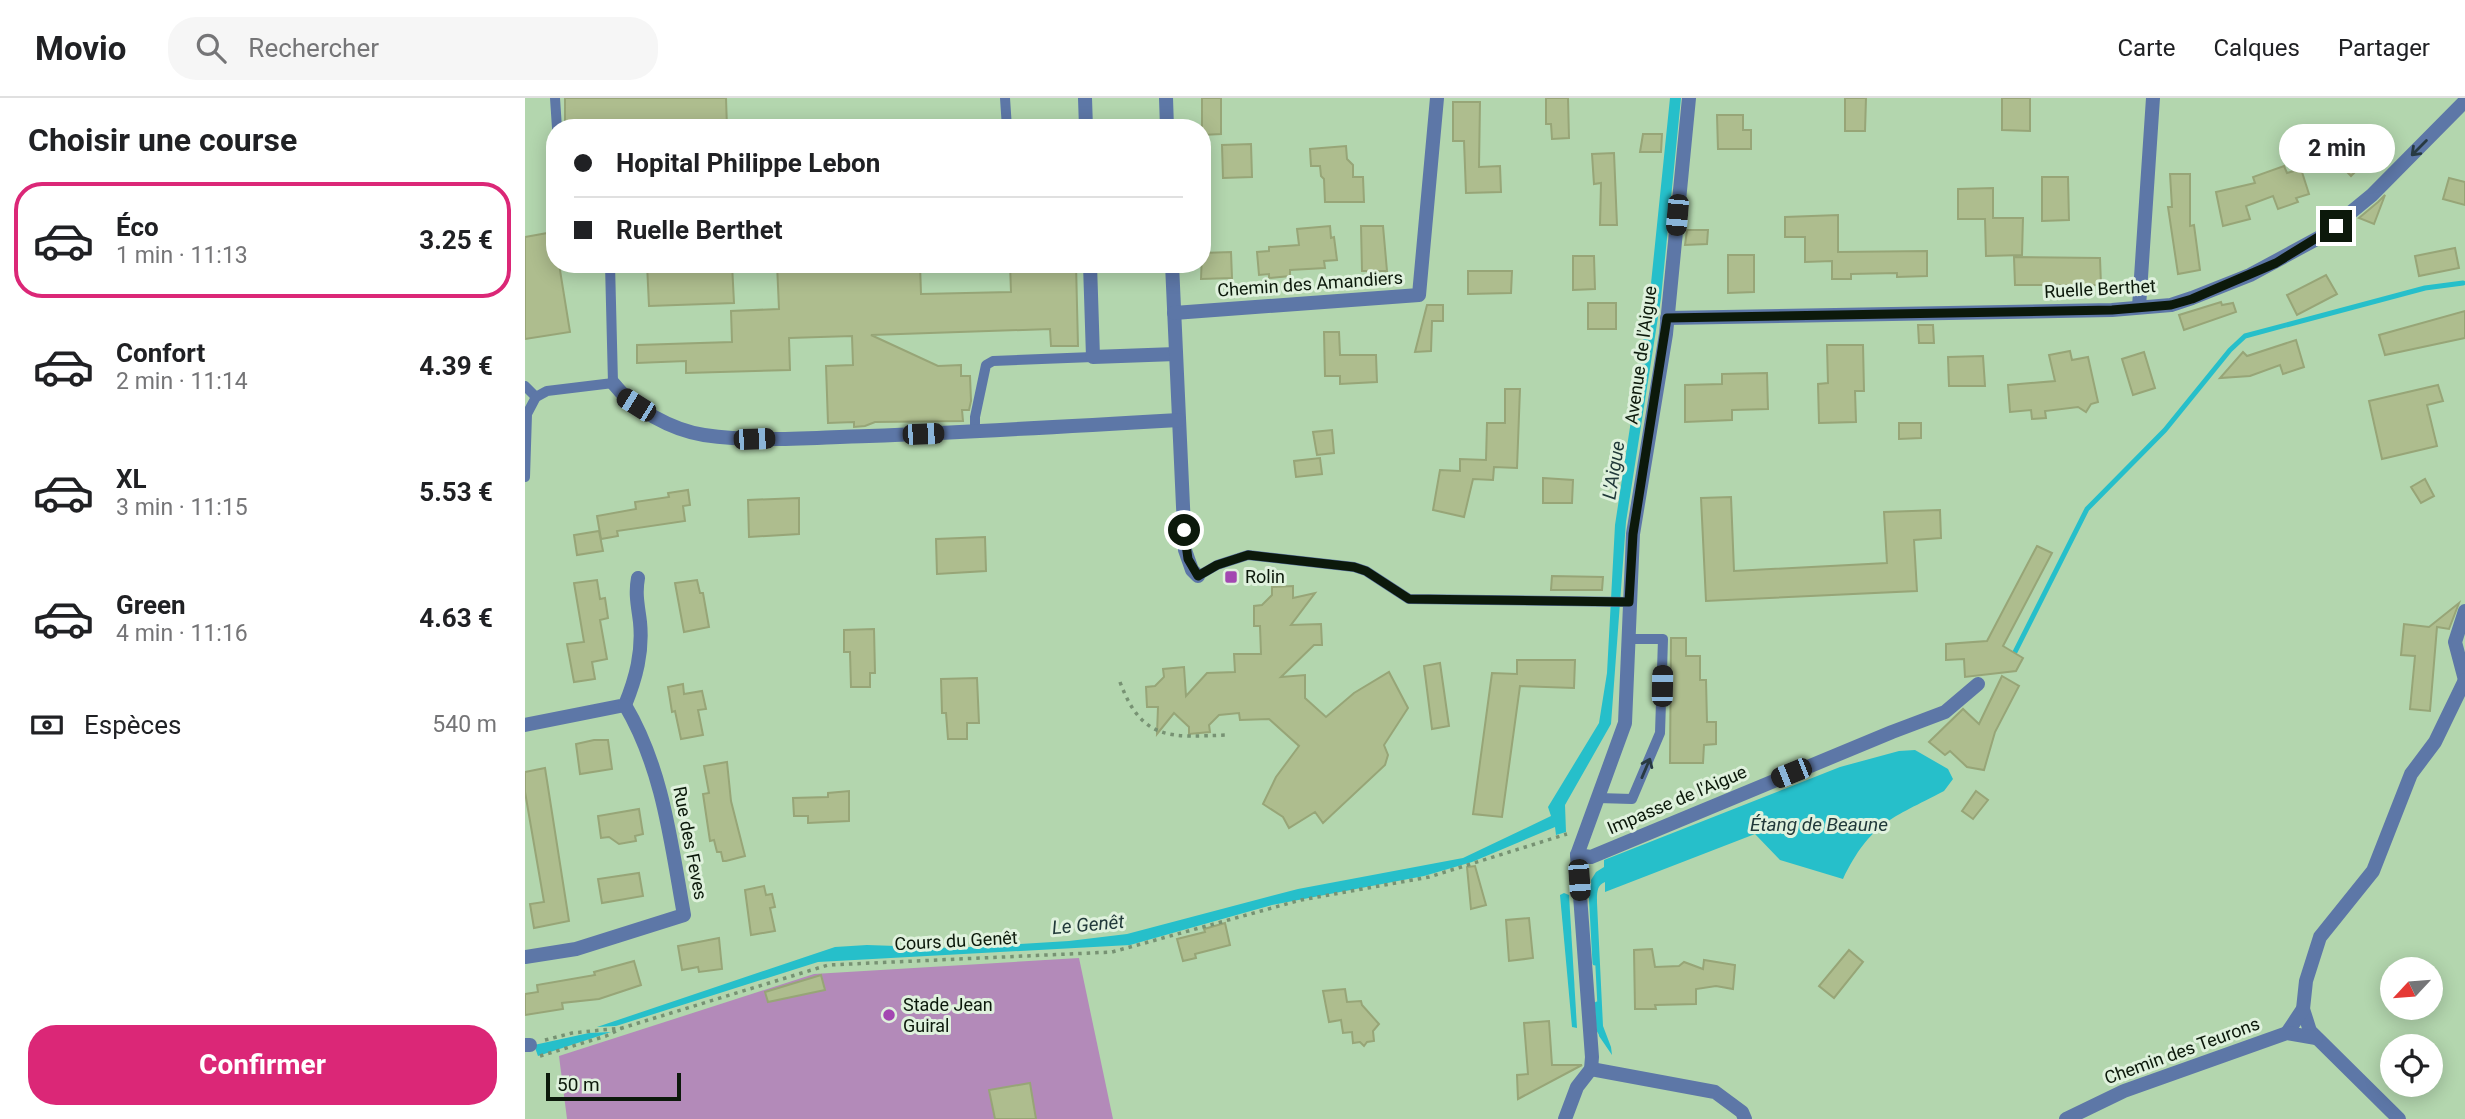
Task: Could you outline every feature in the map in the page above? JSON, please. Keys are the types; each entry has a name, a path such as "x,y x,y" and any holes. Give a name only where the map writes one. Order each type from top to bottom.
{"street":[{"path":"1085,98 1086,119"},
{"path":"1166,98 1167,119"},
{"name":"Chemin des Amandiers","path":"1174,313 1419,295 1437,98"},
{"name":"Avenue de l'Aigue","path":"1591,1069 1590,1019 1577,855 1625,723 1633,534 1667,318 1689,98"},
{"path":"2139,307 2153,98"},
{"name":"Ruelle Berthet","path":"1667,318 2112,310 2171,305 2250,275 2322,236 2372,195 2465,101"},
{"path":"1090,273 1093,357 1176,354"},
{"path":"1172,273 1185,550 1192,570 1198,576"},
{"path":"613,383 623,396 671,425 702,434 754,439 975,432 1179,419"},
{"path":"525,725 625,705 638,672 640,625 635,595 638,578"},
{"path":"2399,1119 2316,1038 2306,1023 2303,1009 2306,981 2320,937 2373,871 2411,774 2435,742 2465,680 2455,642 2465,611"},
{"name":"Impasse de l'Aigue","path":"1577,855 1591,857 1945,712 1978,684"},
{"name":"Rue des Feves","path":"525,957 576,949 684,915 661,789 640,731 625,705"},
{"path":"2287,1033 2303,1009"},
{"name":"Chemin des Teurons","path":"2066,1119 2124,1091 2287,1033 2316,1038"},
{"path":"1565,1119 1577,1087 1591,1069 1715,1092 1742,1112 1745,1119"}],"lane":[{"path":"555,98 557,119"},
{"path":"1005,98 1006,119"},
{"path":"525,477 527,414 536,397 547,391 613,383 610,273"},
{"path":"975,432 975,417 986,365 993,361 1093,357"},
{"path":"525,386 536,397"},
{"path":"1198,576 1217,565 1248,555 1354,567 1366,571 1409,599 1629,602"},
{"path":"1598,798 1632,799 1660,733 1663,639 1630,639"}],"path":[{"path":"1120,681 1134,709 1161,733 1173,737 1227,735"},
{"name":"Cours du Genêt","path":"530,1049 572,1033 622,1028 828,965 1112,952 1301,900 1429,877 1543,839 1566,834"},
{"path":"530,1049 606,1036 622,1028"}],"shaded area":[{"name":"Stade Jean Guiral","path":"1079,958 1113,1119 567,1119 559,1056 814,974"}],"water":[{"path":"1670,98 1681,98 1661,298 1626,522 1611,724 1565,805 1566,832 1556,835 1555,827 1472,862 1424,876 1272,905 1130,945 818,962 616,1026 597,1027 835,947 867,945 954,948 1069,941 1127,934 1298,889 1463,858 1551,816 1548,807 1599,723 1607,673 1615,525 1649,303"},
{"name":"Étang de Beaune","path":"1915,750 1948,769 1953,779 1944,791 1896,816 1873,833 1843,879 1780,860 1755,834 1605,892 1605,882 1600,885 1597,903 1603,1026 1612,1055 1599,1036 1591,880 1596,872 1604,867 1604,860 1840,767 1899,751"},
{"path":"1560,895 1569,895 1577,1028 1572,1027"},
{"path":"611,1032 538,1056 534,1045 589,1033"}],"building":[{"path":"565,98 726,98 727,119 565,119"},
{"path":"1202,98 1221,98 1221,134 1211,135 1211,119 1202,119"},
{"path":"1546,98 1568,98 1569,138 1552,139 1551,124 1546,124"},
{"path":"1845,98 1866,98 1865,131 1845,131"},
{"path":"2002,98 2030,98 2030,131 2002,130"},
{"path":"1453,102 1480,102 1479,167 1500,166 1501,192 1466,193 1464,141 1453,141"},
{"path":"1717,115 1743,115 1743,130 1751,130 1751,149 1718,149"},
{"path":"2334,130 2364,163 2351,176 2323,147 2323,142"},
{"path":"1643,134 1662,134 1661,152 1640,152"},
{"path":"1251,144 1252,177 1223,178 1222,145"},
{"path":"1346,146 1347,159 1353,165 1353,177 1363,177 1364,202 1325,202 1324,179 1320,166 1311,166 1310,149"},
{"path":"1614,153 1617,225 1600,225 1601,183 1594,184 1592,154"},
{"path":"2284,166 2287,173 2301,169 2309,194 2296,198 2298,202 2278,209 2273,196 2246,206 2250,219 2223,226 2216,192 2255,183 2253,177"},
{"path":"2170,174 2190,174 2190,226 2194,225 2200,270 2178,274 2168,207 2172,207"},
{"path":"2042,177 2068,177 2069,220 2042,221"},
{"path":"2449,178 2465,182 2465,205 2443,199"},
{"path":"1993,188 1993,218 2023,218 2022,255 1986,256 1985,219 1958,219 1958,189"},
{"path":"2385,195 2374,224 2359,218 2378,202"},
{"path":"1838,215 1838,252 1927,251 1927,276 1897,277 1897,273 1851,274 1851,279 1832,279 1832,261 1805,262 1805,237 1785,237 1785,217"},
{"path":"1330,226 1337,260 1324,261 1325,268 1290,270 1290,276 1269,278 1269,274 1259,275 1257,252 1269,251 1269,247 1299,245 1297,229"},
{"path":"1361,226 1383,226 1387,271 1362,271"},
{"path":"1687,230 1708,230 1707,244 1685,245"},
{"path":"546,233 546,273 560,273 570,332 525,339 525,237"},
{"path":"2455,248 2459,268 2419,276 2415,256"},
{"path":"1231,252 1232,278 1201,279 1201,273 1211,273 1211,253"},
{"path":"1728,255 1754,255 1754,292 1728,293"},
{"path":"1573,256 1594,256 1595,289 1573,290"},
{"path":"2014,257 2100,258 2101,285 2015,285"},
{"path":"1468,271 1512,271 1511,293 1468,294"},
{"path":"647,273 732,273 734,303 649,306"},
{"path":"777,273 920,273 921,294 1011,292 1010,273 1076,273 1078,346 1051,346 1050,329 871,335 938,366 961,365 961,376 970,376 971,401 969,410 962,410 963,421 875,422 854,427 854,422 828,423 826,366 853,365 852,336 789,338 790,370 686,373 686,361 637,363 637,345 732,342 731,311 779,309"},
{"path":"2326,275 2337,294 2297,315 2287,295"},
{"path":"2221,302 2222,305 2233,303 2236,312 2184,330 2179,315"},
{"path":"1588,303 1616,303 1616,329 1588,329"},
{"path":"1427,305 1443,305 1443,321 1432,321 1431,351 1415,352"},
{"path":"2465,311 2465,338 2385,355 2379,335"},
{"path":"1918,325 1933,325 1934,343 1919,343"},
{"path":"1324,332 1339,332 1340,355 1376,355 1377,382 1340,384 1340,376 1325,376"},
{"path":"2296,340 2304,367 2283,374 2280,365 2250,376 2220,378 2243,352 2247,356"},
{"path":"1827,345 1863,345 1864,391 1855,391 1856,422 1819,423 1818,384 1828,383"},
{"path":"2070,351 2072,360 2088,357 2098,402 2091,404 2086,412 2078,407 2045,411 2046,418 2032,419 2031,410 2010,412 2008,385 2055,381 2049,355"},
{"path":"2144,352 2155,388 2133,395 2122,359"},
{"path":"1983,356 1985,386 1949,386 1948,357"},
{"path":"1767,373 1768,409 1732,410 1732,420 1685,422 1685,385 1722,384 1722,374"},
{"path":"2438,385 2443,401 2427,405 2437,446 2382,459 2369,401"},
{"path":"1505,389 1520,389 1517,468 1494,467 1493,480 1473,479 1464,517 1433,510 1440,470 1460,471 1460,459 1486,460 1487,423 1505,423"},
{"path":"1899,423 1921,423 1921,438 1899,439"},
{"path":"1332,430 1334,453 1317,455 1313,432"},
{"path":"1320,458 1322,474 1296,477 1294,461"},
{"path":"1543,478 1573,480 1572,503 1543,503"},
{"path":"2425,479 2434,496 2421,503 2411,487"},
{"path":"688,490 690,505 683,506 685,521 617,531 618,536 601,539 597,516 636,509 635,502 669,497 668,493"},
{"path":"1731,497 1734,571 1887,563 1884,512 1940,510 1941,538 1914,540 1917,591 1706,601 1701,498"},
{"path":"799,498 799,534 749,537 748,500"},
{"path":"599,531 603,551 577,555 574,535"},
{"path":"985,537 986,571 937,574 936,539"},
{"path":"2037,546 2052,553 2003,646 2023,658 2016,671 1965,677 1964,659 1946,660 1946,644 1987,641"},
{"path":"1552,576 1603,577 1602,590 1551,590"},
{"path":"597,580 600,599 605,598 608,618 600,620 607,659 592,662 595,679 574,682 567,644 584,642 574,583"},
{"path":"697,580 700,593 703,593 709,627 684,632 675,583"},
{"path":"1293,586 1293,598 1315,593 1291,625 1321,624 1322,645 1314,645 1281,677 1305,675 1305,698 1326,717 1354,693 1389,672 1408,708 1384,745 1388,755 1385,765 1323,823 1315,812 1289,828 1283,817 1263,804 1276,777 1299,746 1269,719 1240,720 1239,713 1219,715 1209,725 1210,732 1189,734 1189,727 1174,713 1157,734 1158,707 1147,707 1146,687 1155,686 1164,677 1163,669 1184,667 1186,696 1207,673 1235,672 1234,654 1261,654 1260,626 1254,626 1254,606 1262,605 1272,595 1272,587"},
{"path":"2459,603 2449,629 2437,627 2430,711 2410,709 2415,656 2401,655 2404,624 2429,627"},
{"path":"874,629 875,673 870,673 870,687 851,687 850,652 844,652 844,630"},
{"path":"1671,638 1686,638 1686,656 1700,656 1700,680 1706,680 1707,722 1716,722 1716,744 1704,745 1703,763 1670,763"},
{"path":"1517,660 1575,660 1574,688 1520,686 1502,817 1473,814 1492,673 1517,674"},
{"path":"1440,663 1449,726 1432,729 1424,666"},
{"path":"2002,676 2019,686 1995,732 1984,770 1967,767 1950,751 1945,755 1929,742 1963,709 1979,724"},
{"path":"977,678 979,723 967,723 967,739 948,739 946,713 942,713 941,679"},
{"path":"683,684 684,694 702,691 706,709 698,710 703,735 681,739 675,711 672,712 668,687"},
{"path":"608,740 612,769 580,774 576,744"},
{"path":"727,762 731,801 745,856 723,861 714,840 710,841 703,794 709,793 704,766"},
{"path":"545,768 569,921 534,928 530,904 544,902 525,792 525,772"},
{"path":"849,791 849,821 808,823 808,816 794,816 793,798 828,797 828,793"},
{"path":"1976,791 1988,800 1973,819 1962,811"},
{"path":"639,809 643,834 635,836 636,841 619,844 609,837 601,838 598,816"},
{"path":"1475,866 1486,905 1471,909 1467,867"},
{"path":"639,873 643,896 602,903 598,879"},
{"path":"764,886 766,895 772,894 775,907 770,908 775,931 751,935 745,890"},
{"path":"1529,918 1533,958 1509,961 1506,920"},
{"path":"1225,923 1230,945 1195,954 1196,958 1183,961 1177,939 1205,932 1204,929"},
{"path":"719,938 722,969 699,972 698,967 682,970 678,946"},
{"path":"1652,949 1655,967 1679,966 1684,962 1703,969 1704,960 1735,965 1733,989 1716,986 1696,989 1696,1004 1655,1005 1656,1009 1635,1009 1634,950"},
{"path":"1849,950 1863,962 1834,998 1819,986"},
{"path":"634,961 641,985 599,999 562,1003 563,1009 525,1015 525,994 538,992 537,985 595,975 594,972"},
{"path":"821,975 825,990 768,1002 765,992"},
{"path":"1345,989 1347,1002 1361,1001 1379,1024 1373,1031 1374,1041 1367,1042 1364,1046 1360,1042 1353,1043 1352,1032 1343,1033 1341,1020 1329,1022 1323,991"},
{"path":"1549,1021 1552,1065 1582,1065 1518,1099 1517,1075 1528,1074 1524,1023"},
{"path":"1030,1083 1036,1119 995,1119 989,1090"}],"waterway":[{"path":"2015,652 2087,509 2165,430 2230,350 2245,336 2425,288 2463,283"},
{"path":"1595,883 1591,890 1595,963"},
{"path":"1597,1004 1599,1030 1602,1035"}],"place":[{"name":"Rolin","path":"1231,577"},
{"name":"Stade Jean Guiral","path":"889,1015"}],"route":[{"path":"1184,530 1185,550 1192,570 1198,576 1229,559 1248,555 1354,567 1366,571 1409,599 1629,602 1633,534 1667,318 2112,310 2171,305 2192,299 2276,263 2336,226"}],"water label":[{"name":"L'Aigue","path":"1613,470"},
{"name":"Le Genêt","path":"1088,924"}]}
